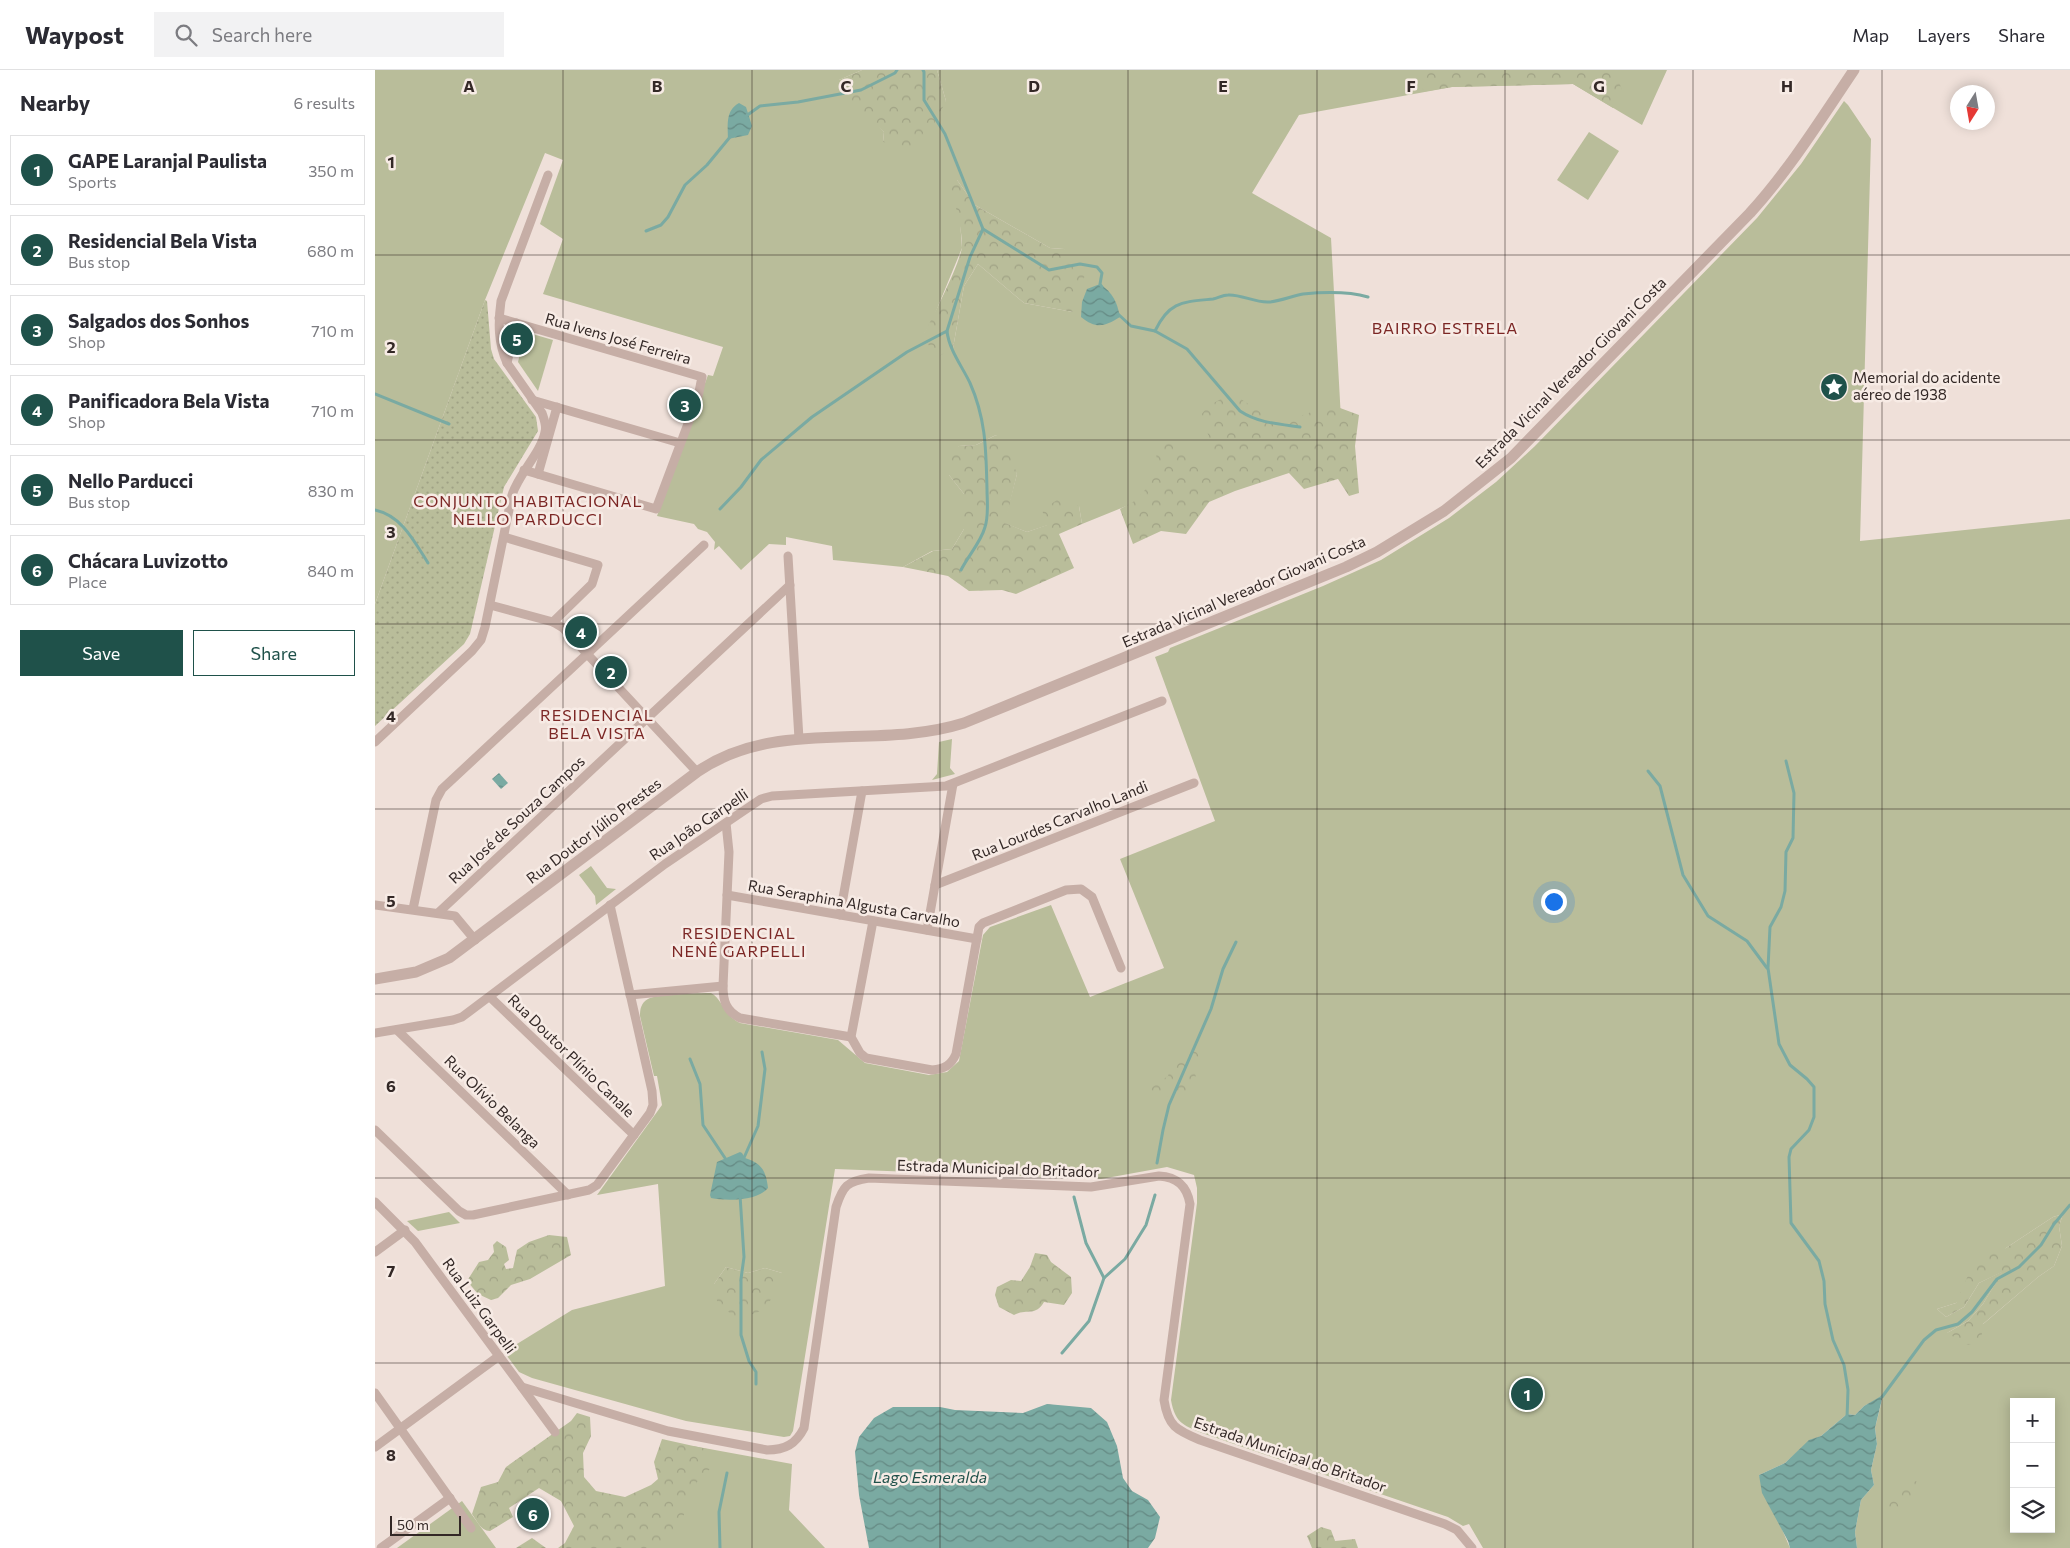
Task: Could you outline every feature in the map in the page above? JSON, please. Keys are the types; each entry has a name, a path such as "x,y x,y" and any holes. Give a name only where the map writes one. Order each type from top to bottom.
{"street":[{"name":"Estrada Vicinal Vereador Giovani Costa","path":"842,738 927,732 975,719 1346,567 1381,550 1444,511 1490,476 1529,440 1767,195 1794,159 1854,70"},
{"path":"375,742 477,646 483,634 490,605 512,495 545,432 545,422 542,413 507,363 500,339 499,318 501,301 548,175"},
{"name":"Rua Ivens José Ferreira","path":"499,318 702,377 698,397 680,443"},
{"path":"507,363 516,323"},
{"path":"524,470 656,509 680,443 532,400"},
{"path":"538,474 557,407"},
{"path":"504,537 599,565 592,584 556,623"},
{"path":"413,909 439,792 704,545"},
{"path":"788,556 799,740"},
{"name":"Rua José de Souza Campos","path":"438,913 790,585"},
{"path":"490,605 556,623 587,653 697,772"},
{"name":"Rua João Garpelli","path":"375,1033 453,1020 470,1012 665,864 766,797 953,784 1162,701"},
{"name":"Rua Doutor Júlio Prestes","path":"375,979 427,968 449,958 697,772 719,758 740,749 770,742 842,738"},
{"name":"Rua Lourdes Carvalho Landi","path":"935,885 1194,783"},
{"path":"927,930 953,784"},
{"path":"841,915 862,791"},
{"path":"727,823 729,852 723,986 724,1003 728,1010 740,1018 851,1037"},
{"path":"873,921 851,1037 860,1053 866,1058 932,1070 948,1066 957,1054 979,927 983,923 1066,890 1081,889 1092,897 1121,968"},
{"name":"Rua Seraphina Algusta Carvalho","path":"727,895 977,939"},
{"path":"451,900 452,912 475,940"},
{"path":"375,904 455,916"},
{"path":"375,1130 459,1211 466,1215 473,1216 568,1195 589,1190 597,1185 650,1113 653,1097 610,905"},
{"path":"630,995 723,986"},
{"name":"Rua Doutor Plínio Canale","path":"490,997 634,1135"},
{"name":"Rua Olívio Belanga","path":"397,1030 568,1195"},
{"name":"Estrada Municipal do Britador","path":"522,1387 683,1435 767,1450 780,1450 791,1445 804,1428 836,1207 847,1184 869,1178 1091,1187 1159,1176 1169,1177 1183,1184 1190,1204 1164,1400 1166,1412 1174,1427 1200,1440 1445,1524 1457,1530 1472,1548"},
{"name":"Rua Luiz Garpelli","path":"375,1202 405,1230 555,1432"},
{"path":"375,1252 405,1230"},
{"path":"375,1446 499,1356"},
{"path":"375,1393 471,1528"},
{"path":"381,1548 450,1498"}],"green space":[{"path":"375,70 862,70 839,80 884,132 883,142 946,101 937,70 1667,70 1642,125 1573,84 1452,87 1299,115 1252,193 1331,238 1341,419 1082,524 1079,506 1048,525 1027,532 1004,523 1017,474 996,435 976,445 959,446 949,475 964,494 964,529 952,549 932,551 903,567 833,560 832,546 786,537 786,545 769,544 741,570 719,546 714,550 715,542 707,532 698,529 694,524 657,516 708,375 713,376 723,347 543,294 563,239 540,224 563,160 545,153 485,300 375,604","holes":["957,180 975,205 1050,248 1064,249 1073,312 1024,303 978,264 964,286 953,348 924,334 932,321 962,248"]},
{"path":"862,70 937,70 946,101 921,149 883,142 884,132 873,121 864,123 834,92 839,80"},
{"path":"1428,70 1609,70 1616,75 1625,97 1613,108 1573,84 1452,87 1422,92"},
{"path":"1844,101 1871,139 1860,541 2070,519 2070,1548 1857,1548 1855,1532 1861,1500 1874,1485 1871,1470 1877,1444 1875,1428 1883,1396 1864,1406 1855,1415 1847,1414 1821,1436 1809,1441 1785,1463 1759,1475 1790,1548 1483,1548 1469,1524 1463,1526 1448,1517 1202,1433 1184,1425 1177,1418 1171,1400 1197,1203 1197,1188 1194,1175 1167,1167 1101,1179 835,1169 793,1431 790,1436 784,1437 686,1421 532,1378 519,1372 504,1352 572,1310 665,1286 658,1184 597,1195 662,1105 657,1076 654,1076 640,1016 641,1006 644,1002 653,997 711,993 715,995 730,1016 740,1023 838,1040 865,1063 929,1075 947,1072 959,1061 983,935 990,927 1051,905 1090,997 1164,968 1120,859 1215,821 1155,657 1168,652 1170,648 1323,586 1381,560 1449,518 1496,482 1535,446 1757,218 1801,164","holes":["2063,1214 2059,1226 2062,1246 2054,1266 2038,1277 1982,1325 1947,1333 1968,1321 1983,1304 2003,1271 1979,1283 1964,1307 1946,1317 1937,1309 1956,1303 2006,1248 2053,1217","726,1267 748,1273 765,1268 782,1273 714,1284"]},
{"path":"1589,132 1619,151 1588,200 1557,180"},
{"path":"957,180 975,205 1050,248 1064,249 1085,275 1073,312 1024,303 978,264 964,286 953,348 936,358 923,335 961,253 961,231 950,185"},
{"path":"485,300 487,301 491,349 494,359 536,417 538,431 504,487 470,634 464,644 375,726 375,604"},
{"path":"529,333 553,340 538,391 518,362 524,337"},
{"path":"1232,393 1263,414 1294,418 1332,405 1359,415 1355,446 1359,493 1349,496 1338,479 1304,489 1289,473 1209,502 1186,534 1161,531 1133,544 1120,509 1133,502 1145,490 1158,467 1156,454 1162,442 1185,446 1203,467 1217,459 1201,415 1208,406"},
{"path":"996,435 1005,443 1017,474 1005,523 1027,532 1047,525 1042,510 1057,500 1079,506 1082,524 1059,534 1074,568 1016,594 1002,590 969,591 948,576 903,567 933,551 952,549 964,529 964,494 949,475 947,457 959,446 976,445"},
{"path":"952,739 950,768 955,774 932,780 937,774 939,742"},
{"path":"591,866 607,888 616,889 596,905 595,896 579,875"},
{"path":"1200,1048 1209,1052 1209,1060 1193,1066 1196,1077 1194,1094 1181,1097 1170,1095 1157,1102 1148,1101 1151,1088 1168,1076 1175,1054"},
{"path":"449,1212 460,1223 418,1231 407,1221"},
{"path":"2063,1214 2059,1226 2062,1246 2054,1266 2038,1277 1983,1324 1981,1341 1968,1345 1947,1333 1968,1321 1983,1304 2002,1272 1979,1283 1964,1307 1946,1317 1937,1309 1956,1303 1974,1262 2006,1248 2053,1217"},
{"path":"549,1235 567,1237 571,1255 530,1279 511,1285 498,1298 491,1300 478,1294 467,1281 479,1262 488,1260 494,1252 493,1245 497,1241 506,1247 509,1260 504,1264 506,1269 513,1268 517,1250 529,1242"},
{"path":"1035,1253 1047,1255 1051,1262 1071,1277 1072,1293 1064,1305 1044,1302 1041,1307 1034,1311 1014,1315 999,1307 995,1295 997,1287 1011,1280 1021,1281 1030,1267"},
{"path":"726,1267 748,1273 765,1268 782,1273 767,1306 754,1314 733,1316 717,1301 714,1284"},
{"path":"577,1413 590,1417 591,1436 583,1453 584,1477 596,1491 625,1497 651,1485 658,1479 654,1462 662,1439 707,1449 713,1466 697,1482 677,1532 658,1548 558,1548 565,1543 574,1526 561,1501 539,1488 509,1508 513,1517 490,1531 482,1527 472,1514 481,1487 498,1482 506,1467 571,1421"},
{"path":"693,1446 792,1464 789,1510 825,1548 636,1548"},
{"path":"1916,1481 1924,1489 1913,1503 1905,1507 1887,1507 1885,1500 1889,1493"},
{"path":"462,1501 496,1548 397,1548"},
{"path":"1321,1527 1331,1530 1335,1541 1355,1539 1358,1548 1312,1548 1307,1536"},
{"path":"532,1538 546,1548 516,1548"}],"water":[{"path":"739,103 746,107 752,126 748,135 728,139 729,114"},
{"path":"1100,284 1114,298 1120,317 1105,325 1096,325 1081,317 1082,302 1087,289"},
{"path":"499,773 508,783 501,789 492,779"},
{"path":"740,1152 745,1158 755,1162 762,1168 766,1176 768,1188 749,1198 725,1200 711,1198 717,1162"},
{"path":"1883,1395 1875,1428 1877,1444 1871,1470 1874,1485 1861,1500 1855,1532 1857,1548 1790,1548 1762,1493 1759,1475 1785,1463 1809,1440 1821,1436 1847,1414 1855,1415 1864,1406"},
{"name":"Lago Esmeralda","path":"1047,1404 1091,1408 1107,1422 1117,1446 1123,1478 1132,1491 1148,1500 1160,1517 1155,1538 1148,1548 869,1548 859,1495 855,1452 859,1437 874,1418 893,1407 940,1407 955,1410 1023,1413"}],"waterway":[{"path":"746,116 760,106 798,102 861,90 895,73 897,70"},
{"path":"923,70 924,100 945,134 983,229 1049,270 1080,264 1097,267 1102,273 1100,284 1102,287"},
{"path":"646,231 661,225 668,217 685,185 707,165 730,137"},
{"path":"720,509 741,487 761,460 812,417 907,352 947,331 970,257 983,229"},
{"path":"1155,331 1160,321 1172,308 1193,301 1213,299 1226,295 1264,302 1278,301 1303,294 1319,293 1344,293 1368,297"},
{"path":"1118,314 1131,326 1155,331 1187,349 1240,411 1261,421 1300,427"},
{"path":"947,331 953,351 975,396 982,422 985,448 986,522 981,538 961,570"},
{"path":"375,394 449,424"},
{"path":"375,510 393,518 400,524 412,538 428,563"},
{"path":"1786,761 1794,793 1793,838 1786,852 1785,891 1781,907 1770,927 1768,968 1779,1044 1790,1065 1814,1087 1814,1117 1809,1130 1791,1149 1789,1157 1791,1223 1819,1261 1824,1281 1825,1304 1833,1340 1844,1365 1848,1390 1847,1418"},
{"path":"1648,771 1660,786 1683,875 1708,916 1747,941 1767,968"},
{"path":"1157,1163 1169,1105 1211,1009 1223,969 1236,942"},
{"path":"743,1160 758,1126 765,1069 762,1052"},
{"path":"690,1059 700,1084 703,1125 727,1161"},
{"path":"740,1195 744,1257 741,1279 741,1335 749,1361 756,1372 756,1384"},
{"path":"1062,1353 1089,1321 1104,1278 1125,1259 1146,1225 1155,1195"},
{"path":"1074,1197 1086,1243 1104,1278"},
{"path":"1882,1397 1924,1340 1936,1330 1958,1324 1972,1312 1997,1279 2019,1267 2041,1245 2054,1224 2070,1205"},
{"path":"720,1548 719,1512 727,1473"}],"place":[{"name":"Nello Parducci","path":"517,339"},
{"name":"Memorial do acidente aéreo de 1938","path":"1834,387"},
{"name":"Salgados dos Sonhos","path":"685,405"},
{"name":"Panificadora Bela Vista","path":"581,632"},
{"name":"Residencial Bela Vista","path":"611,672"},
{"name":"GAPE Laranjal Paulista","path":"1527,1394"},
{"name":"Chácara Luvizotto","path":"533,1514"}],"district":[{"name":"BAIRRO ESTRELA","path":"1445,328"},
{"name":"CONJUNTO HABITACIONAL NELLO PARDUCCI","path":"528,510"},
{"name":"RESIDENCIAL BELA VISTA","path":"597,724"},
{"name":"RESIDENCIAL NENÊ GARPELLI","path":"739,942"}]}
